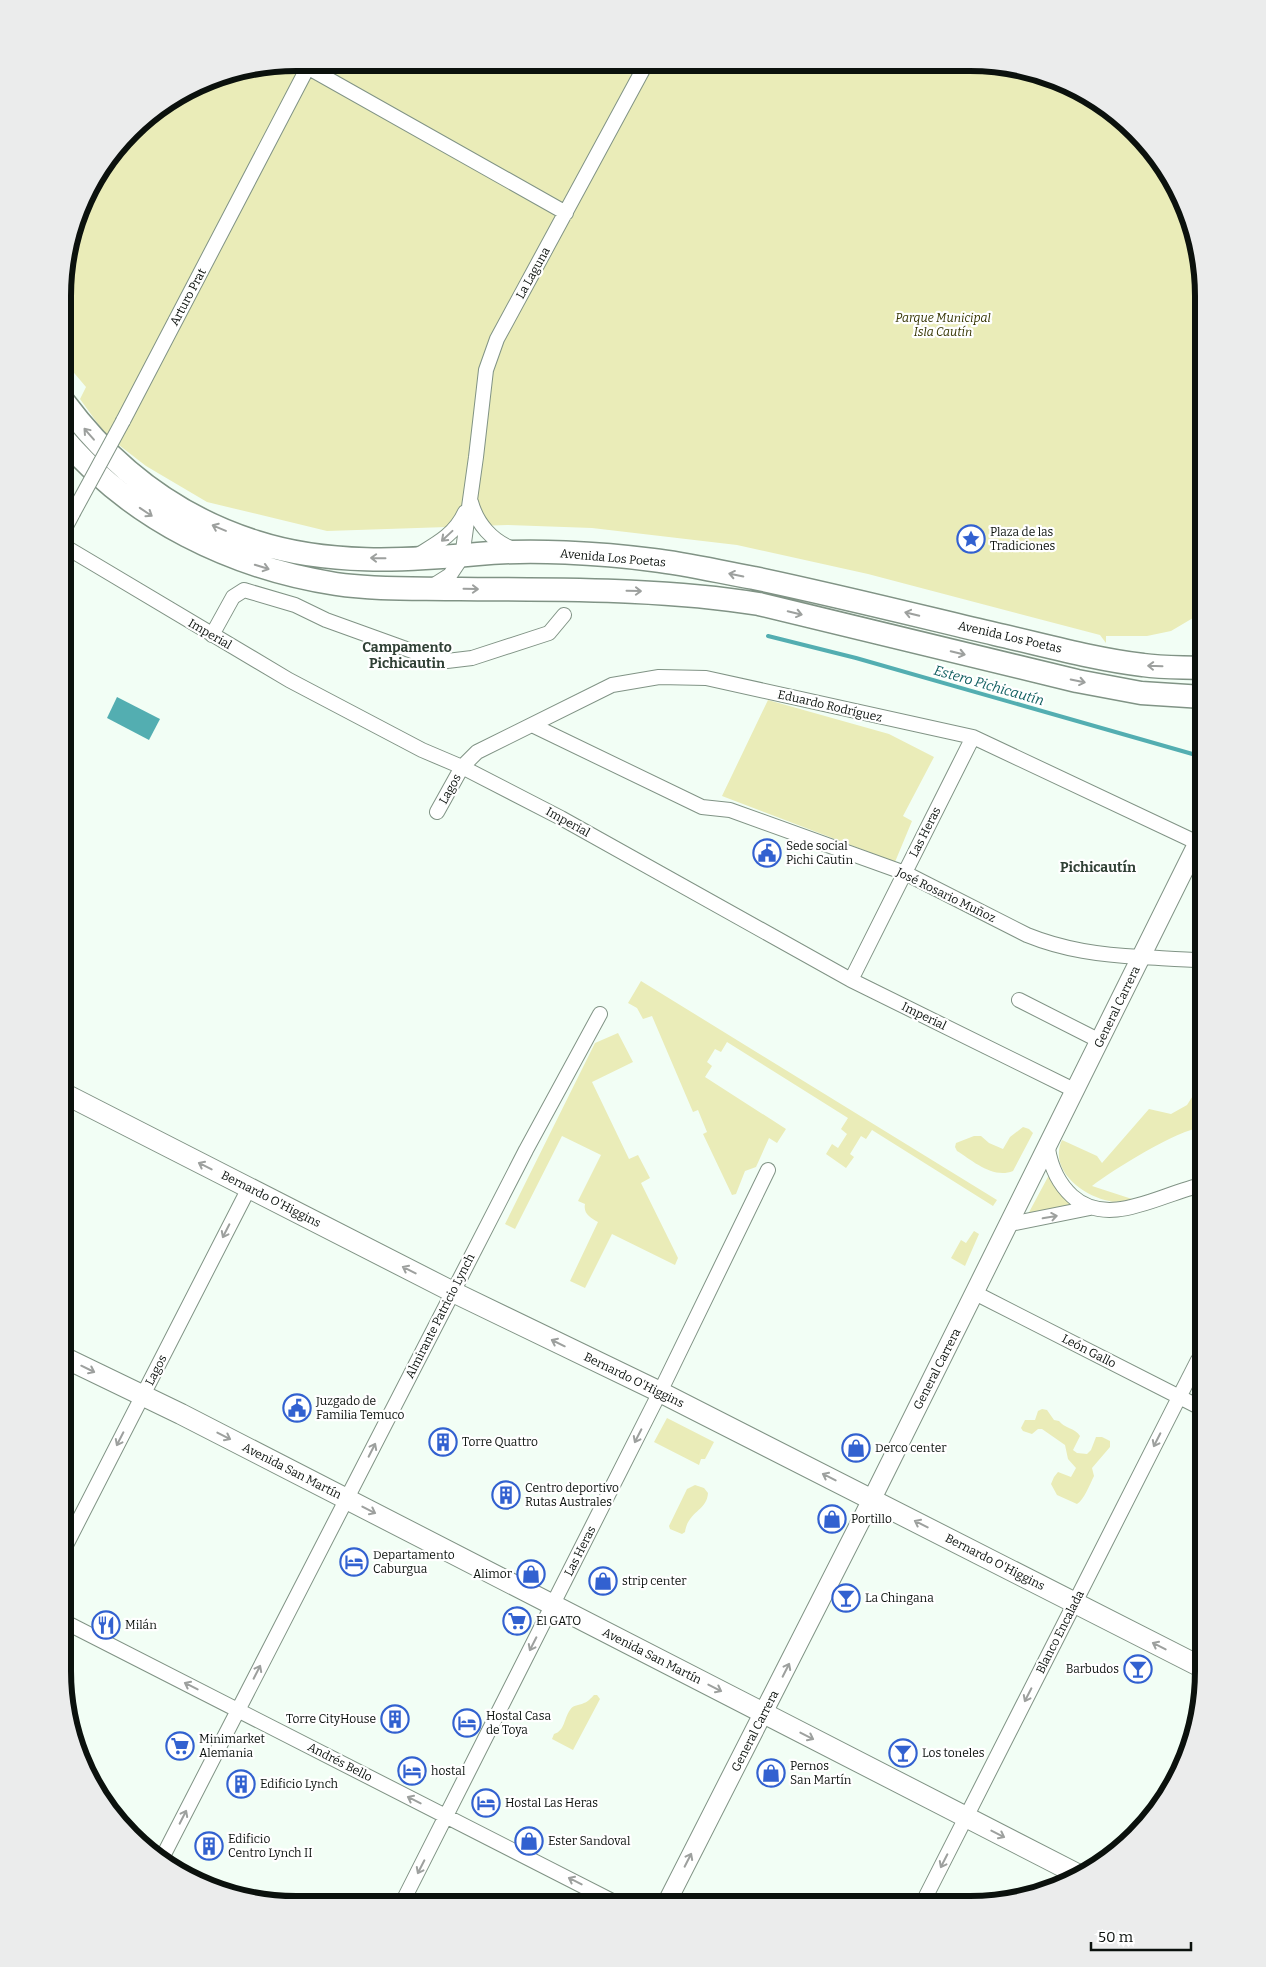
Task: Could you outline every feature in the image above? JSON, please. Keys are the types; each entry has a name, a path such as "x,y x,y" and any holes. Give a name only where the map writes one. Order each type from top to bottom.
{"main road":[{"name":"Avenida Los Poetas","path":"71,411 96,442 136,479 174,506 207,523 258,543 300,553 343,558 410,559 462,557 478,554 531,553 593,555 663,562 820,592 1083,654 1144,666 1195,668"},
{"path":"71,446 106,483 128,500 176,530 226,554 280,572 336,584 394,588 634,591 692,594 759,604 1077,681 1141,692 1195,696"},
{"name":"Bernardo O'Higgins","path":"71,1098 453,1292 660,1392 1195,1664"},
{"name":"Avenida San Martín","path":"71,1361 347,1499 1072,1871"}],"street":[{"name":"Arturo Prat","path":"71,518 305,71"},
{"path":"318,71 566,213"},
{"name":"La Laguna","path":"462,557 486,370 497,339 642,71"},
{"path":"470,499 476,517 494,539 512,549 531,553"},
{"path":"410,559 433,547 450,534 462,518 470,499"},
{"name":"Imperial","path":"71,550 289,680 422,750 462,767 561,818 851,980 1076,1091"},
{"path":"423,588 444,580 456,569 462,557"},
{"path":"212,635 233,597 244,590 295,605 326,620 423,655 447,661 472,658 549,633 564,615"},
{"name":"Eduardo Rodríguez","path":"462,767 477,752 612,685 659,677 683,676 706,678 973,737 1195,836"},
{"name":"José Rosario Muñoz","path":"532,725 702,807 730,810 905,873 1027,935 1043,941 1098,955 1195,960"},
{"name":"Las Heras","path":"851,980 973,737"},
{"name":"Lagos","path":"437,812 462,767"},
{"name":"General Carrera","path":"670,1896 1048,1149 1195,848"},
{"path":"1019,1000 1100,1041"},
{"name":"Almirante Patricio Lynch","path":"165,1853 526,1150 600,1014"},
{"path":"1048,1149 1052,1168 1061,1184 1074,1198 1090,1208"},
{"name":"Las Heras","path":"406,1896 660,1392 768,1170"},
{"path":"1010,1224 1090,1208 1108,1210 1126,1208 1195,1187"},
{"name":"Lagos","path":"71,1535 249,1188"},
{"name":"León Gallo","path":"975,1294 1195,1405"},
{"name":"Blanco Encalada","path":"926,1896 1195,1366"},
{"name":"Andrés Bello","path":"71,1625 602,1896"}],"green space":[{"name":"Parque Municipal Isla Cautín","path":"296,71 970,71 1014,76 1042,83 1069,94 1095,109 1118,127 1139,148 1157,171 1172,197 1183,224 1193,267 1195,296 1195,608 1193,608 1193,618 1171,631 1147,636 1106,636 1106,643 1100,635 868,574 737,545 592,528 507,525 327,531 207,502 146,466 106,435 80,399 86,387 71,369 71,296 73,267 79,238 88,210 109,171 137,137 171,109 197,94 224,83 267,73"},
{"path":"768,700 889,734 934,757 903,816 912,821 895,862 722,796"},
{"path":"641,981 997,1200 993,1206 872,1130 866,1139 861,1136 850,1154 854,1157 846,1168 826,1154 832,1144 838,1148 847,1134 841,1129 848,1118 727,1042 721,1052 715,1049 707,1062 712,1066 705,1077 786,1129 777,1143 769,1138 756,1167 745,1171 736,1194 732,1195 703,1134 707,1132 698,1110 693,1112 652,1016 643,1019 637,1008 628,1003"},
{"path":"618,1033 633,1062 592,1082 629,1159 638,1155 650,1178 641,1183 678,1258 675,1265 612,1234 585,1288 570,1281 598,1222 586,1213 585,1204 578,1201 601,1155 562,1136 515,1229 505,1224 595,1043"},
{"path":"1195,1093 1195,1129 1162,1143 1115,1170 1092,1186 1132,1199 1115,1202 1089,1194 1070,1180 1064,1171 1059,1151 1062,1140 1097,1156 1102,1163 1149,1109 1171,1114 1187,1105"},
{"path":"1023,1127 1033,1133 1013,1171 998,1173 991,1171 957,1151 955,1147 956,1143 974,1136 981,1136 989,1143 1003,1149 1010,1137"},
{"path":"1049,1175 1066,1199 1076,1207 1027,1216"},
{"path":"974,1231 979,1234 965,1266 951,1258 961,1240 966,1243"},
{"path":"1042,1409 1047,1410 1054,1420 1059,1421 1080,1436 1073,1450 1077,1453 1087,1454 1091,1450 1096,1437 1102,1437 1110,1441 1110,1447 1092,1468 1094,1476 1080,1502 1077,1504 1057,1495 1051,1484 1058,1472 1071,1477 1076,1468 1068,1459 1065,1445 1042,1429 1038,1429 1032,1434 1023,1431 1021,1428 1025,1420 1035,1420 1038,1411"},
{"path":"667,1418 714,1442 705,1459 701,1459 699,1465 654,1442"},
{"path":"695,1485 704,1488 708,1493 707,1499 690,1520 685,1532 682,1534 670,1529 669,1526 687,1489"},
{"path":"594,1695 597,1695 600,1699 573,1750 552,1739 554,1734 562,1727 572,1708 587,1702"}],"water":[{"path":"117,697 160,719 149,740 107,718"}],"waterway":[{"name":"Estero Pichicautín","path":"768,636 856,658 1195,755"}],"place":[{"name":"Plaza de las Tradiciones","path":"971,539"},
{"name":"Sede social Pichi Cautin","path":"767,853"},
{"name":"Juzgado de Familia Temuco","path":"297,1408"},
{"name":"Torre Quattro","path":"443,1442"},
{"name":"Derco center","path":"856,1448"},
{"name":"Centro deportivo Rutas Australes","path":"506,1495"},
{"name":"Portillo","path":"832,1519"},
{"name":"Departamento Caburgua","path":"354,1562"},
{"name":"Alimor","path":"531,1574"},
{"name":"strip center","path":"603,1581"},
{"name":"La Chingana","path":"846,1598"},
{"name":"El GATO","path":"517,1621"},
{"name":"Milán","path":"106,1625"},
{"name":"Barbudos","path":"1138,1669"},
{"name":"Torre CityHouse","path":"395,1719"},
{"name":"Hostal Casa de Toya","path":"467,1723"},
{"name":"Minimarket Alemania","path":"180,1746"},
{"name":"Los toneles","path":"903,1753"},
{"name":"hostal","path":"412,1771"},
{"name":"Pernos San Martín","path":"771,1773"},
{"name":"Edificio Lynch","path":"241,1784"},
{"name":"Hostal Las Heras","path":"486,1803"},
{"name":"Ester Sandoval","path":"529,1841"},
{"name":"Edificio Centro Lynch II","path":"209,1846"}],"district":[{"name":"Campamento Pichicautin","path":"407,656"},
{"name":"Pichicautín","path":"1098,867"}]}
